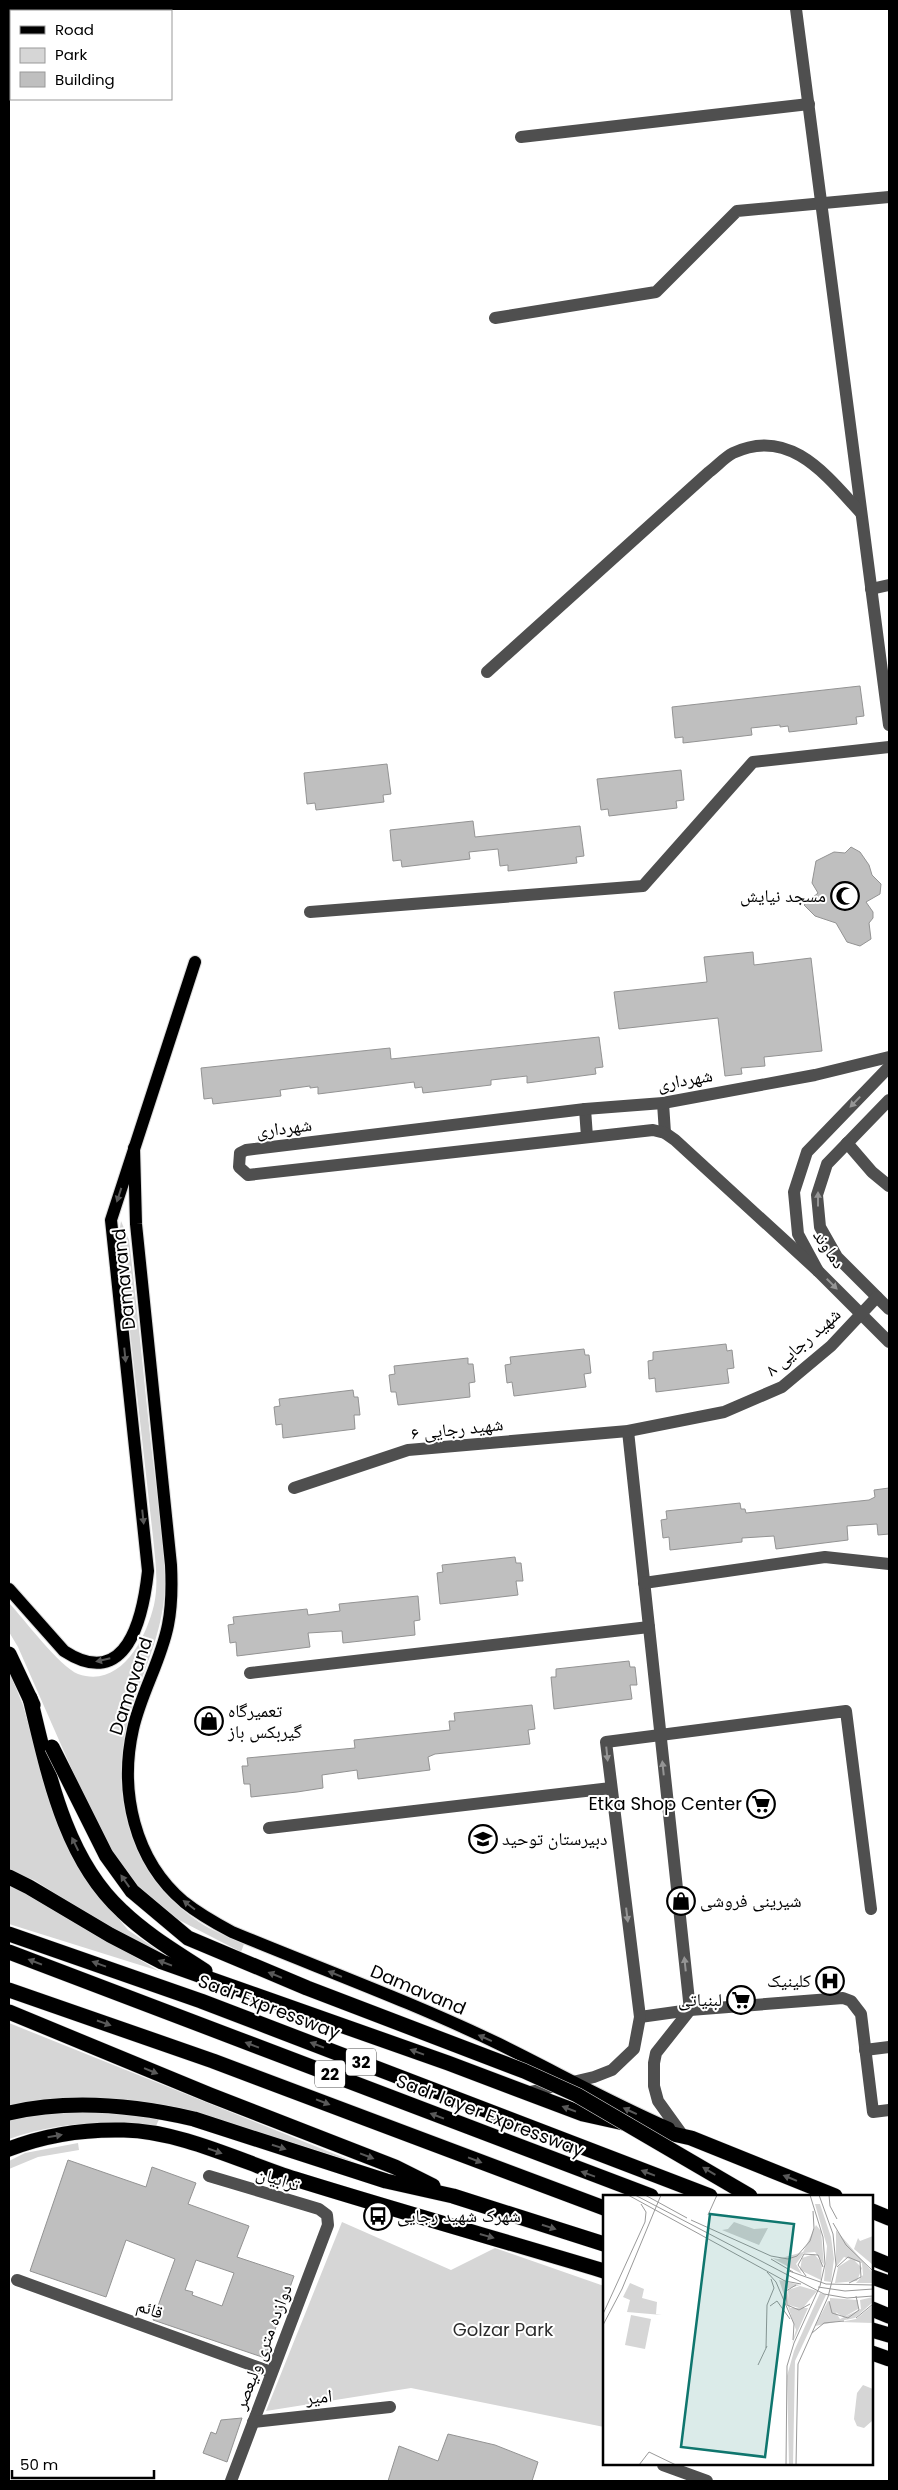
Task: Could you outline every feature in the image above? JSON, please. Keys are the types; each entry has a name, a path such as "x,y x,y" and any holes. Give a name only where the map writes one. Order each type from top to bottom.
{"highway":[{"path":"9,1654 52,1748 106,1855 132,1890 149,1907 188,1938 307,1988 515,2067 577,2095 748,2195"},
{"path":"30,1698 61,1815 77,1849 96,1880 120,1910 149,1935 223,1982"},
{"path":"9,1877 29,1886 110,1935 162,1962 223,1982 583,2114 686,2136 833,2195"},
{"name":"Sadr Expressway","path":"9,1934 201,2001 707,2195"},
{"name":"Sadr layer Expressway","path":"9,1952 648,2195"},
{"path":"9,1990 213,2061 603,2208"},
{"path":"9,2012 210,2095 395,2167 453,2196"},
{"path":"9,2113 94,2105 172,2114 194,2119 386,2181 453,2196 603,2244"},
{"path":"9,2149 34,2140 75,2133 125,2130 156,2134 187,2142 293,2178 603,2271"},
{"path":"873,2211 889,2218"},
{"path":"873,2258 889,2265"},
{"path":"873,2277 889,2283"},
{"path":"873,2310 889,2316"},
{"path":"873,2330 889,2335"},
{"path":"873,2353 889,2359"}],"main road":[{"name":"Damavand","path":"9,1589 64,1651 76,1658 90,1662 119,1655 130,1641 139,1623 145,1598 148,1571 111,1220 195,962"},
{"name":"Damavand","path":"134,1148 136,1224 167,1515 172,1600 168,1626 139,1707 129,1748 130,1805 140,1842 167,1884 183,1901 208,1919 232,1932 448,2021 499,2044 632,2112 686,2136"}],"street":[{"path":"796,9 889,725"},
{"path":"521,138 809,104"},
{"path":"495,318 656,292 737,211 889,197"},
{"path":"487,672 733,453 762,446 793,450 818,466 861,513"},
{"path":"870,589 889,586"},
{"path":"310,912 643,886 753,762 889,747"},
{"name":"شهرداری","path":"665,1133 653,1130 248,1175 241,1171 238,1163 240,1153 246,1150 585,1109 664,1103 815,1075 889,1057"},
{"name":"دماوند","path":"889,1068 807,1152 794,1192 798,1234 818,1271 889,1342"},
{"name":"دماوند","path":"889,1100 827,1164 817,1195 820,1227 837,1257 889,1309"},
{"path":"664,1103 665,1133 818,1271"},
{"path":"585,1109 587,1137"},
{"path":"848,1143 872,1172 889,1186"},
{"name":"شهید رجایی ۸","path":"628,1431 724,1412 782,1387 831,1346 877,1297"},
{"path":"628,1431 690,2010 656,2053 654,2086 658,2101 686,2136"},
{"name":"شهید رجایی ۶","path":"294,1488 408,1450 628,1431"},
{"path":"644,1583 825,1557 889,1564"},
{"path":"250,1673 649,1627"},
{"path":"526,2093 604,2074 618,2065 634,2048 640,2017 606,1742 846,1711 871,1909"},
{"path":"270,1828 611,1788"},
{"path":"640,2017 690,2010 843,1998 851,2001 861,2014 873,2112 889,2111"},
{"path":"866,2050 889,2047"},
{"name":"ترابیان","path":"209,2176 319,2209 327,2216 328,2225"},
{"name":"دوازده متری ولیعصر","path":"231,2481 328,2225"},
{"name":"قائم","path":"17,2280 271,2372"},
{"name":"امیر","path":"252,2422 390,2407"},
{"path":"663,2466 706,2481"}],"green space":[{"path":"121,1221 129,1240 161,1526 165,1581 162,1614 158,1630 124,1737 121,1767 123,1797 129,1826 139,1854 154,1879 174,1902 199,1922 244,1944 241,1952 175,1918 135,1884 114,1856 84,1797 18,1647 9,1632 9,1603 52,1653 70,1670 93,1677 107,1674 129,1658 145,1632 154,1605 156,1562 119,1234"},
{"path":"9,1671 23,1705 50,1802 87,1880 128,1930 165,1955 112,1930 34,1880 9,1871"},
{"path":"9,1884 21,1890 159,1971 9,1924"},
{"path":"9,2023 357,2163 181,2108 159,2104 116,2099 73,2098 52,2099 9,2106"},
{"path":"94,2110 160,2117 156,2126 118,2123 81,2124 45,2129 9,2139 9,2119 33,2114"},
{"path":"78,2143 79,2150 38,2157 9,2169 9,2161 25,2153"},
{"name":"Golzar Park","path":"342,2222 451,2270 495,2248 603,2286 603,2427 411,2388 266,2411"}],"building":[{"path":"860,686 864,716 856,717 857,724 789,732 788,726 780,727 780,725 751,728 752,735 683,743 683,737 675,738 672,707"},
{"path":"387,764 391,794 383,795 384,802 316,810 315,803 307,804 304,773"},
{"path":"681,770 684,800 676,801 677,808 609,816 608,809 601,810 597,779"},
{"path":"473,821 475,837 580,826 584,856 576,857 577,863 508,871 508,865 500,866 498,849 469,852 470,859 402,867 401,860 393,861 390,830"},
{"name":"مسجد نیایش","path":"851,847 860,852 869,865 872,875 881,884 880,894 866,902 873,912 873,918 869,923 871,939 860,946 847,942 836,923 815,916 804,905 818,893 812,883 816,861 834,852 845,853"},
{"path":"753,952 754,965 811,958 822,1051 764,1057 765,1066 741,1068 742,1074 725,1076 718,1018 619,1029 614,992 707,982 704,957"},
{"path":"599,1037 603,1067 595,1068 596,1074 527,1083 527,1076 491,1080 491,1085 423,1093 422,1087 415,1088 414,1082 318,1094 318,1087 310,1088 310,1086 280,1090 281,1096 213,1104 212,1098 204,1099 201,1068 390,1048 391,1059"},
{"path":"726,1344 727,1351 732,1350 734,1368 727,1369 729,1383 656,1392 655,1378 649,1379 648,1361 653,1360 653,1352"},
{"path":"584,1349 585,1355 589,1355 591,1373 584,1374 586,1387 514,1396 512,1382 507,1383 505,1365 511,1364 510,1357"},
{"path":"468,1358 468,1364 473,1364 475,1382 469,1383 470,1397 398,1405 396,1392 391,1392 389,1375 395,1374 394,1366"},
{"path":"353,1390 354,1397 358,1397 360,1415 354,1415 355,1429 283,1438 282,1424 276,1425 274,1407 280,1406 279,1399"},
{"path":"889,1488 889,1534 878,1535 877,1524 847,1526 848,1540 776,1549 774,1536 742,1538 742,1542 670,1550 669,1537 663,1538 661,1520 667,1519 666,1511 740,1503 741,1509 745,1509 746,1513 869,1500 875,1497 874,1490"},
{"path":"515,1557 516,1563 521,1563 523,1581 516,1581 518,1595 440,1604 437,1573 443,1572 442,1565"},
{"path":"418,1596 420,1620 414,1621 415,1635 343,1643 342,1631 308,1633 310,1647 237,1656 236,1642 230,1643 228,1625 234,1624 233,1617 307,1609 308,1615 340,1611 339,1604"},
{"path":"629,1661 630,1667 635,1667 637,1685 630,1685 632,1699 554,1709 551,1677 556,1677 556,1669"},
{"path":"532,1705 535,1729 528,1730 530,1744 435,1754 428,1757 430,1770 358,1779 357,1770 322,1775 323,1788 297,1792 251,1797 250,1784 244,1784 242,1766 248,1766 247,1758 355,1748 354,1740 450,1730 449,1721 455,1721 454,1713"},
{"path":"68,2160 146,2187 152,2167 196,2183 188,2204 249,2226 237,2257 294,2276 265,2358 153,2320 175,2259 126,2240 106,2297 30,2271","holes":["196,2260 234,2273 222,2306 192,2295 193,2292 185,2290"]},
{"path":"242,2418 227,2462 203,2453 211,2432 216,2434 221,2420"},
{"path":"448,2434 495,2445 538,2462 532,2481 388,2481 399,2446 438,2461"}],"place":[{"name":"مسجد نیایش","path":"845,896"},
{"name":"تعمیرگاه گیربکس باز","path":"209,1721"},
{"name":"Etka Shop Center","path":"761,1804"},
{"name":"دبیرستان توحید","path":"483,1839"},
{"name":"شیرینی فروشی","path":"681,1901"},
{"name":"کلینیک","path":"830,1981"},
{"name":"لبنیاتی","path":"741,2000"},
{"name":"شهرک شهید رجایی","path":"378,2216"}]}
